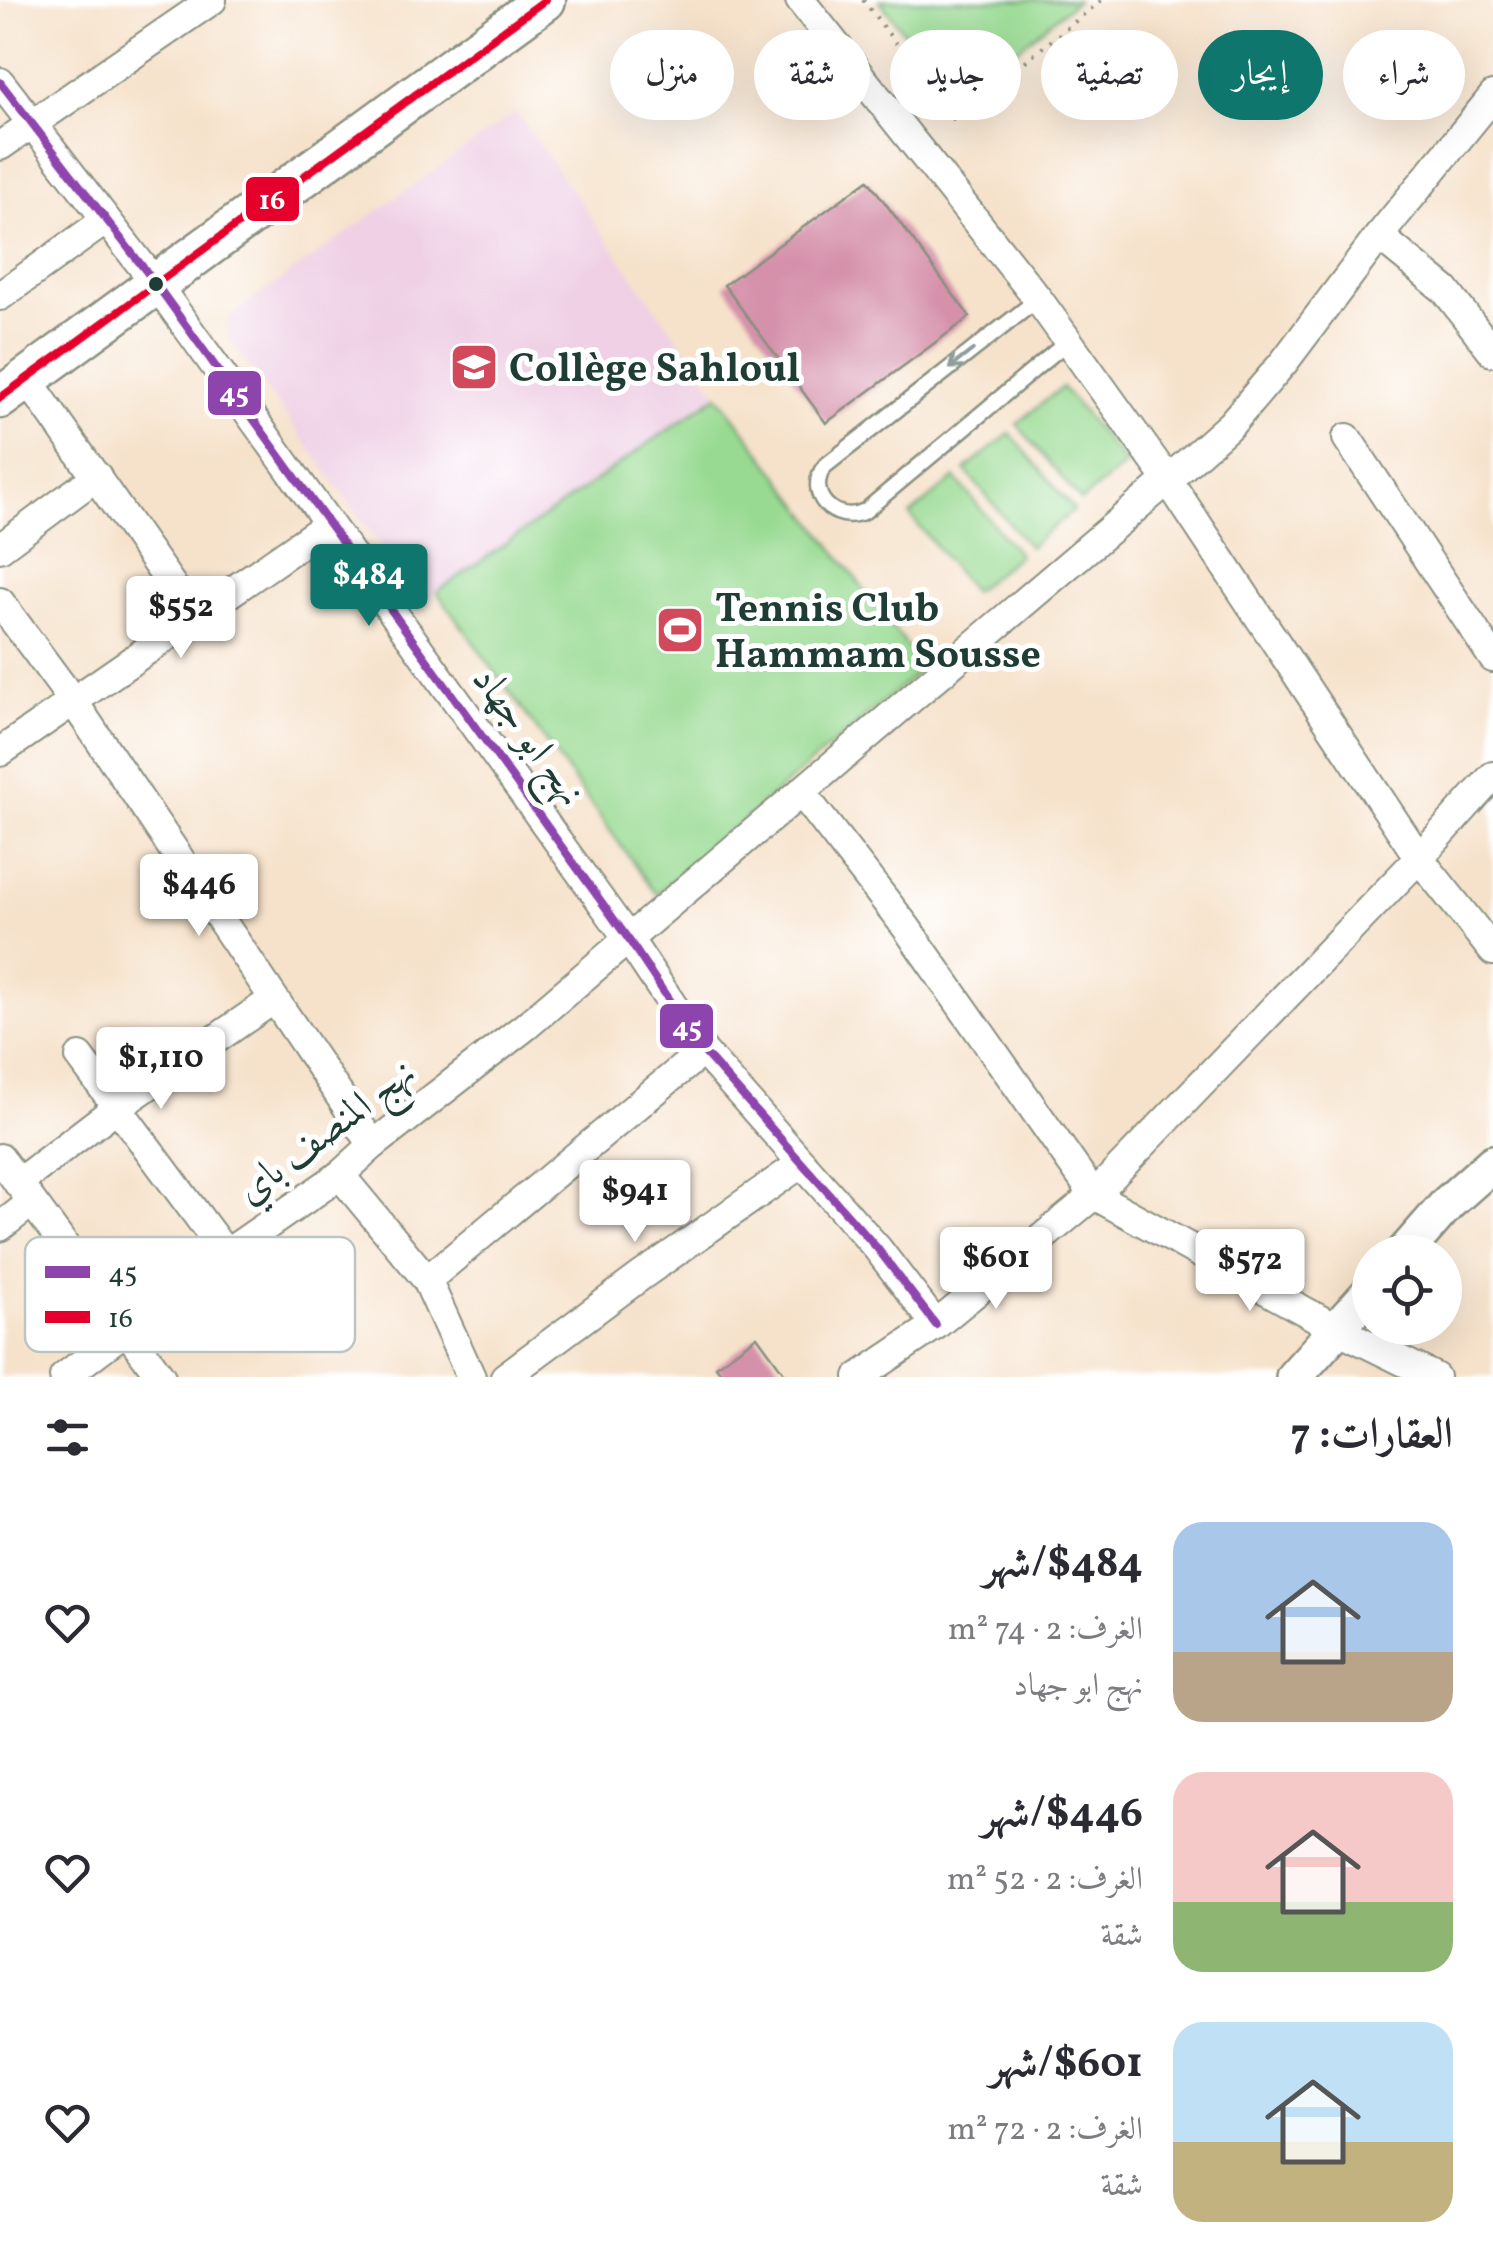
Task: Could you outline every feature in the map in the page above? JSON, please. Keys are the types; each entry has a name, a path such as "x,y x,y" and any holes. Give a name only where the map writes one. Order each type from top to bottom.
{"main road":[{"path":"14,389 545,0"}],"street":[{"path":"0,146 212,0"},
{"path":"800,0 1038,299 1168,480 1419,858 1493,951"},
{"name":"نهج ابو جهاد","path":"0,82 156,284 629,940 703,1051 877,1248 936,1324"},
{"name":"نهج المنصف باي","path":"251,1237 340,1175 629,940 1231,424 1493,96"},
{"path":"0,296 106,220"},
{"path":"1379,236 1445,290 1493,352"},
{"path":"14,389 97,476 194,617"},
{"path":"1347,438 1493,658"},
{"path":"0,548 97,476"},
{"path":"0,752 329,524"},
{"path":"0,602 73,701 373,1145"},
{"path":"859,1377 936,1324 1094,1195 1493,776"},
{"path":"800,792 906,927 1094,1195 1337,1329 1436,1377"},
{"path":"0,1227 25,1193 116,1108 274,999"},
{"path":"428,1280 703,1051"},
{"path":"80,1057 213,1237"},
{"path":"0,1158 57,1237"},
{"path":"505,1377 640,1276 802,1163"},
{"path":"1420,1235 1493,1163"},
{"path":"340,1175 428,1280 471,1377"},
{"path":"1294,1377 1352,1312"},
{"name":"نهج المنصف باي","path":"64,1377 98,1352"},
{"path":"142,1352 162,1377"}],"lane":[{"path":"1038,299 825,466 817,483 825,503 839,515 852,516 864,511 1067,342"}],"path":[{"path":"863,0 953,119 1102,0"}],"shaded area":[{"name":"Collège Sahloul","path":"516,112 718,395 422,602 229,338 228,323 232,315"}],"green space":[{"path":"879,0 1077,0 1021,46 1021,30 902,30"},
{"path":"1062,387 1126,464 1081,501 1017,424"},
{"name":"Tennis Club Hammam Sousse","path":"718,395 923,668 656,894 437,592"},
{"path":"1010,433 1074,510 1029,547 965,470"},
{"path":"955,478 1019,555 973,592 910,515"}],"building":[{"path":"868,180 970,317 826,423 724,285"},
{"path":"757,1336 787,1377 724,1377 716,1366"}],"transit line":[{"name":"16","path":"0,398 545,0"},
{"name":"45","path":"0,82 156,284 629,940 703,1051 877,1248 936,1325"}],"place":[{"name":"Collège Sahloul","path":"474,367"},
{"name":"Tennis Club Hammam Sousse","path":"680,630"}]}
